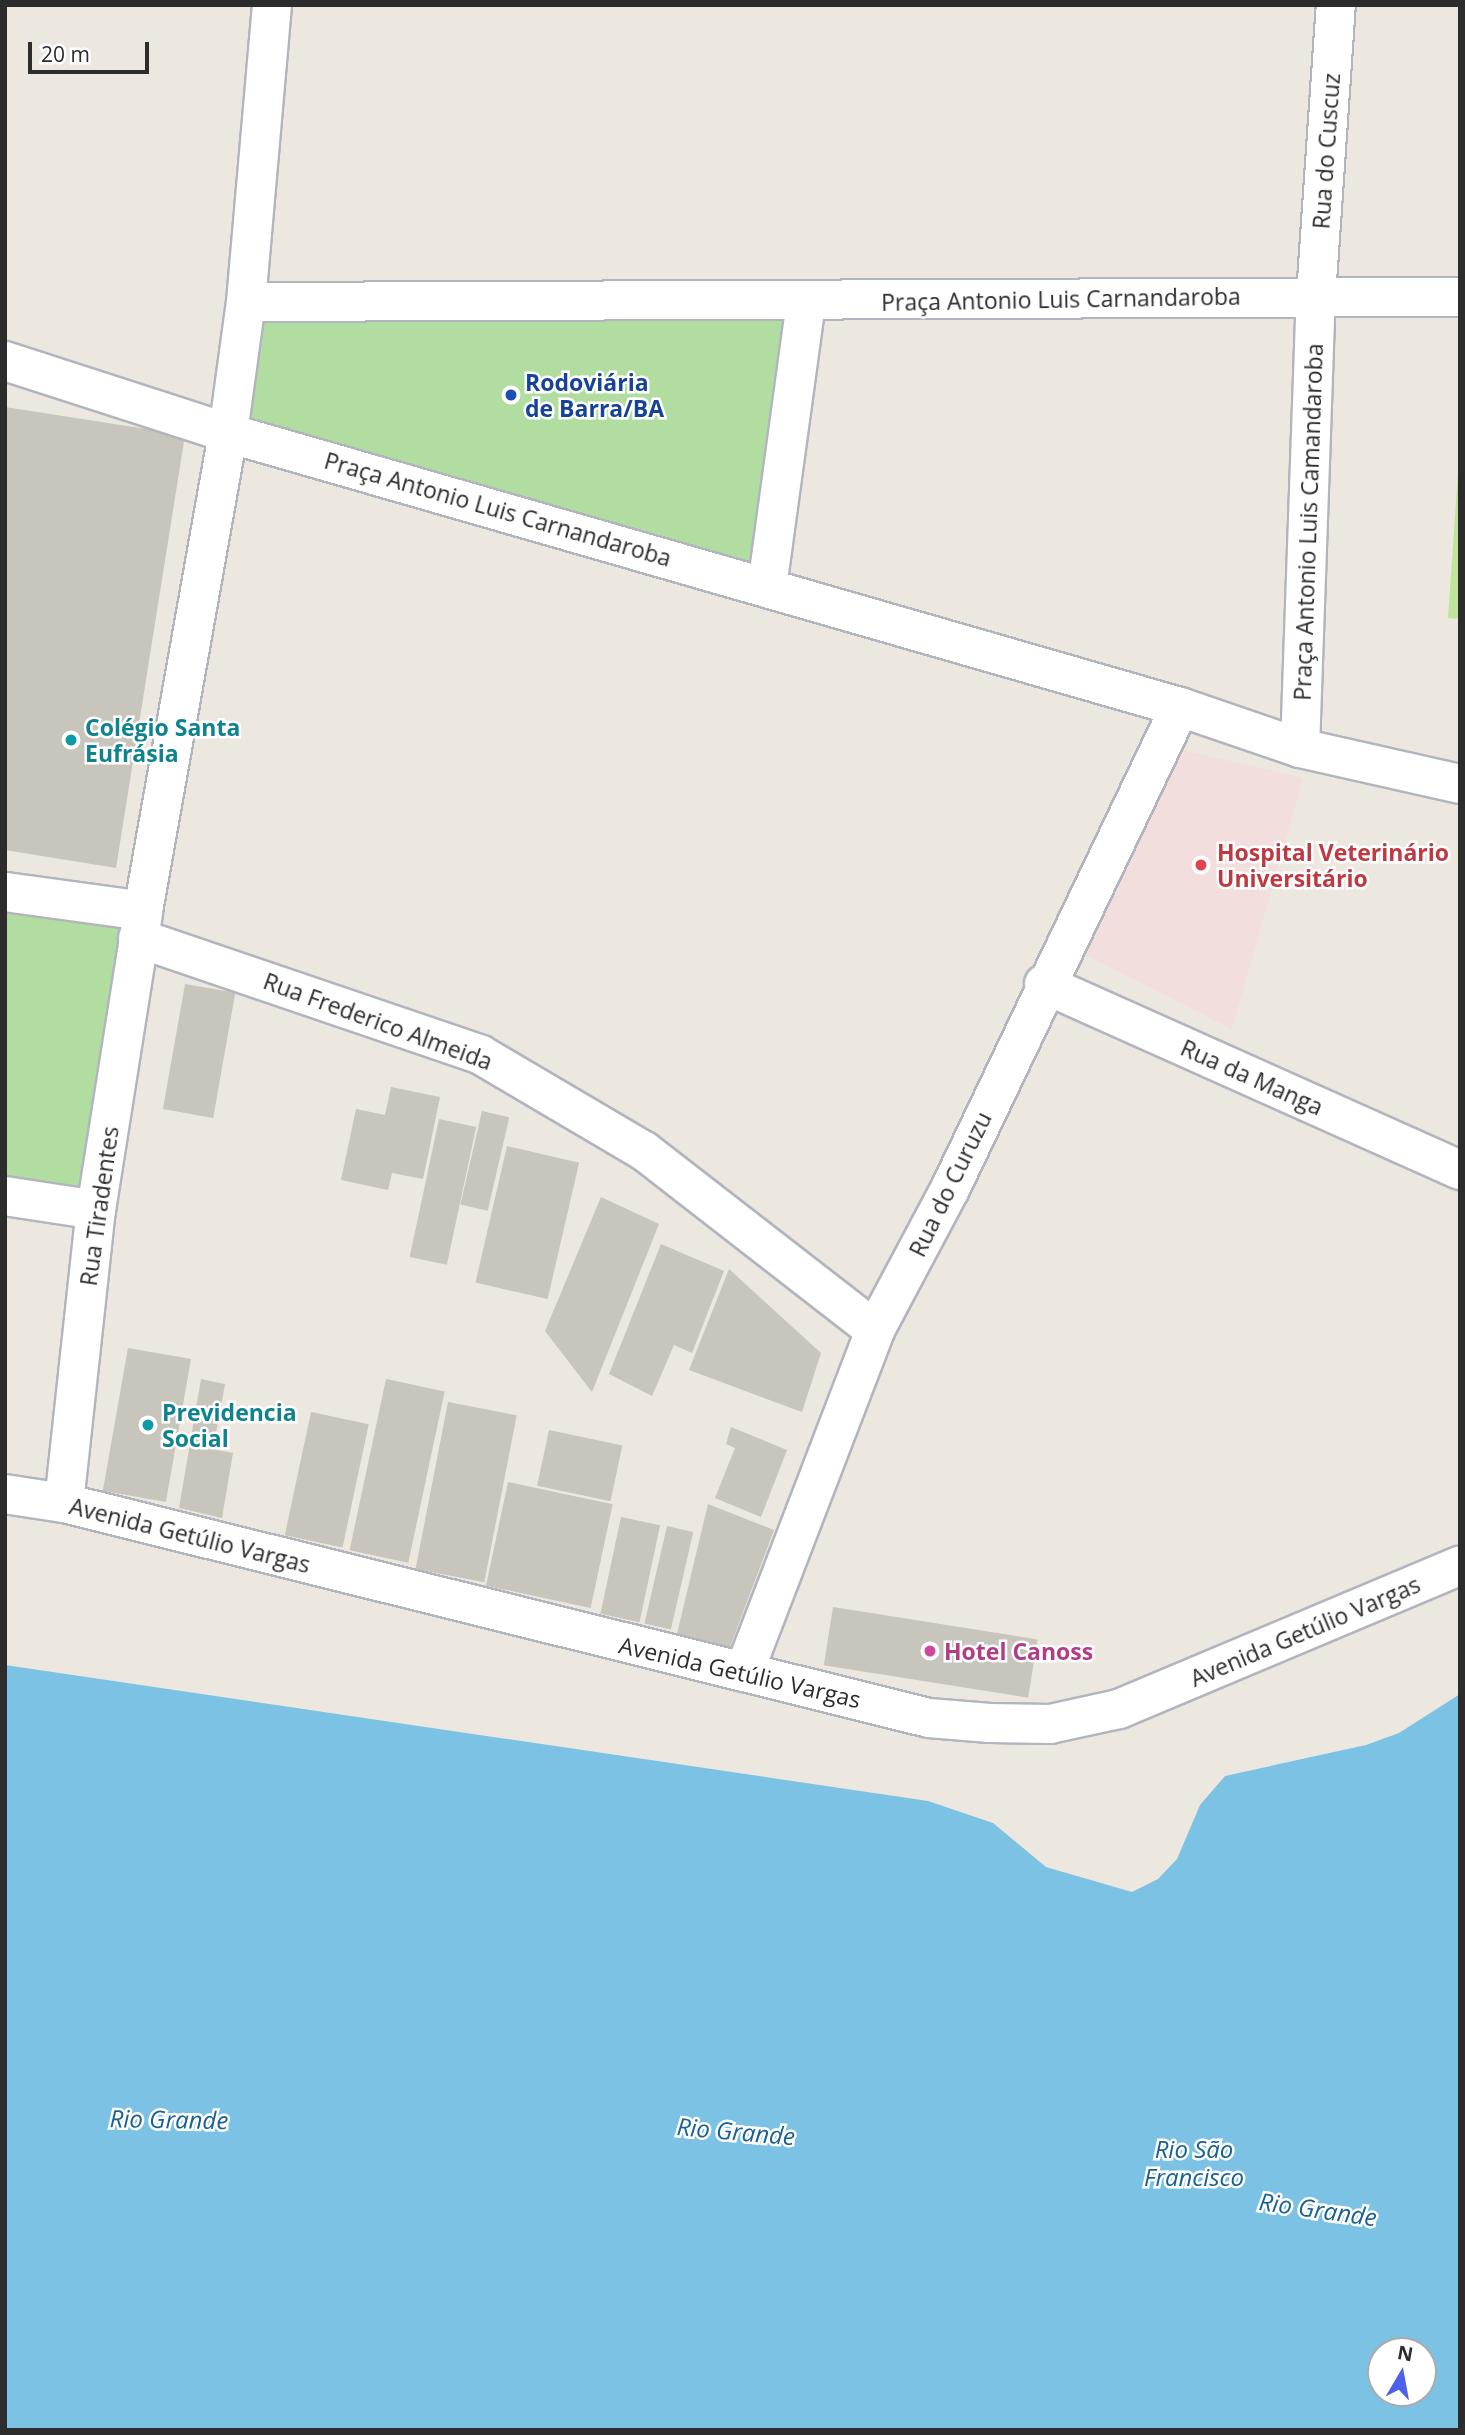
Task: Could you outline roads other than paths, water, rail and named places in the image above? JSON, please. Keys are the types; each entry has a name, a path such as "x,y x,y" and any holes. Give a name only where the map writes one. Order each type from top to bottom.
{"street":[{"name":"Rua Tiradentes","path":"64,1503 96,1210 141,924 228,433 246,302 272,5"},
{"name":"Rua do Cuscuz","path":"1316,296 1336,5"},
{"name":"Praça Antonio Luis Camandaroba","path":"1300,748 1316,296"},
{"name":"Praça Antonio Luis Carnandaroba","path":"246,302 806,303 1460,296"},
{"path":"767,587 806,303"},
{"name":"Praça Antonio Luis Carnandaroba","path":"5,361 228,433 1180,707"},
{"path":"1180,707 1300,748 1460,784"},
{"name":"Rua do Curuzu","path":"744,1672 875,1330 950,1189 1044,984 1180,707"},
{"name":"Rua Frederico Almeida","path":"5,891 141,924 481,1055 643,1151 875,1330"},
{"name":"Rua da Manga","path":"1044,984 1460,1170"},
{"path":"5,1195 96,1210"},
{"name":"Avenida Getúlio Vargas","path":"5,1494 64,1503 929,1718 1050,1724 1119,1709 1460,1566"}],"water":[{"path":"5,1665 928,1801 993,1823 1046,1867 1132,1892 1158,1879 1177,1859 1200,1805 1225,1776 1366,1745 1399,1733 1460,1694 1460,2430 5,2430"}],"place":[{"name":"Rodoviária de Barra/BA","path":"511,395"},
{"name":"Colégio Santa Eufrásia","path":"71,740"},
{"name":"Hospital Veterinário Universitário","path":"1201,865"},
{"name":"Previdencia Social","path":"148,1425"},
{"name":"Hotel Canoss","path":"930,1651"}],"water label":[{"name":"Rio Grande","path":"169,2119"},
{"name":"Rio Grande","path":"736,2131"},
{"name":"Rio São Francisco","path":"1194,2163"},
{"name":"Rio Grande","path":"1318,2209"}]}
